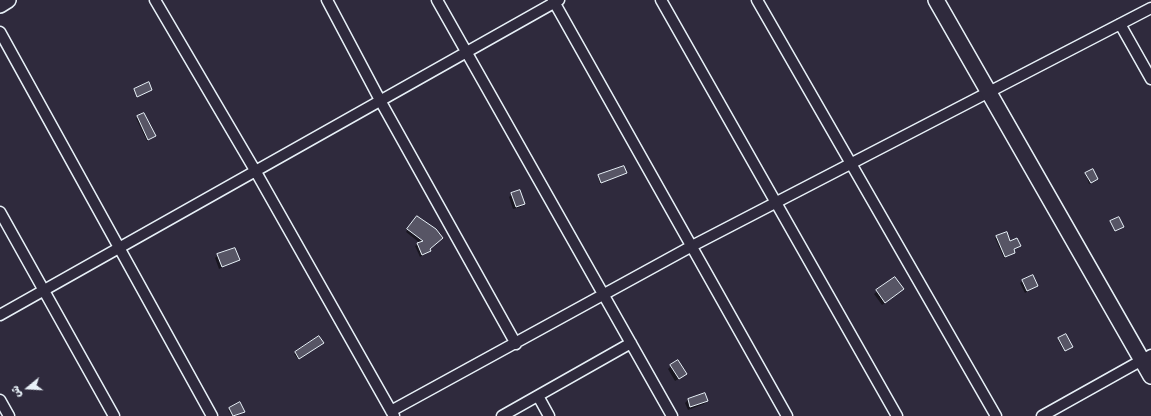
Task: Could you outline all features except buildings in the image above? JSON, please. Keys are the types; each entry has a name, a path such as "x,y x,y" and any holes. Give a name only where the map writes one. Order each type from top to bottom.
{"street":[{"path":"0,5 8,0"},
{"path":"155,0 256,172 392,414 692,246 777,203 851,163 988,94 1151,8"},
{"path":"327,0 381,102 516,344"},
{"path":"437,0 672,416"},
{"path":"661,0 897,416"},
{"path":"757,0 996,416"},
{"path":"936,0 988,94 1146,358 1151,376"},
{"path":"0,315 381,102 555,1 787,416"},
{"path":"1120,24 1151,79"},
{"path":"0,32 212,416"},
{"path":"0,212 114,416"},
{"path":"502,416 631,343"},
{"path":"1042,416 1146,358"},
{"path":"538,396 549,416"},
{"path":"0,400 9,416"}]}
